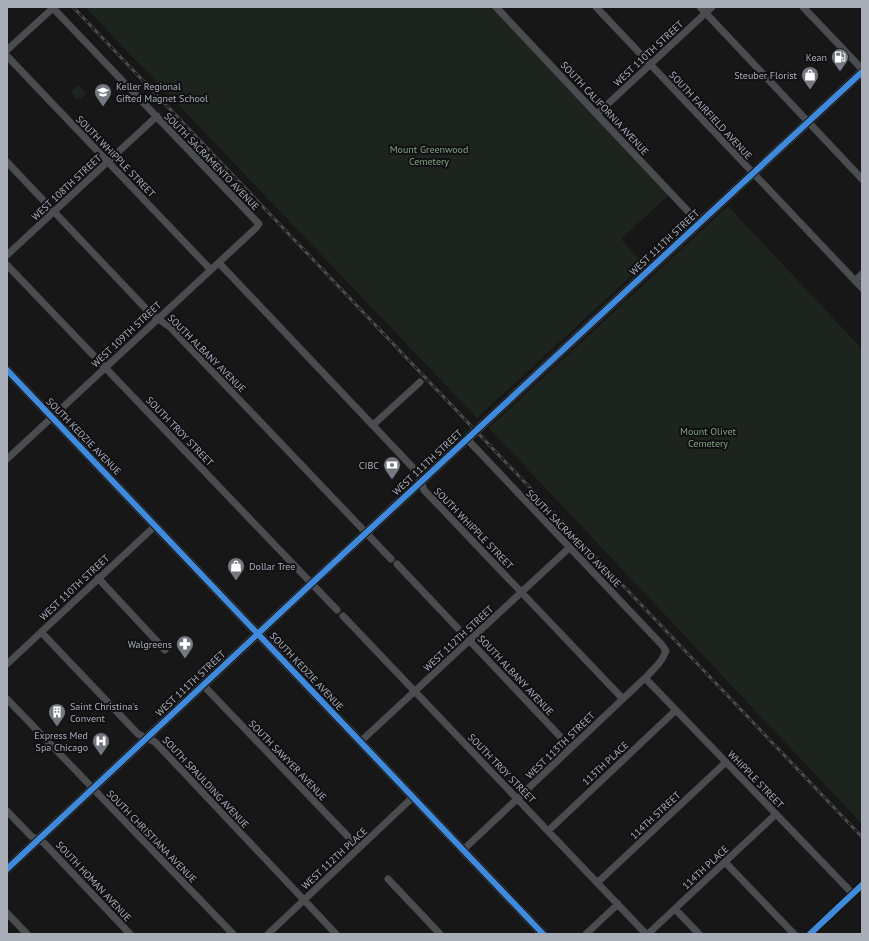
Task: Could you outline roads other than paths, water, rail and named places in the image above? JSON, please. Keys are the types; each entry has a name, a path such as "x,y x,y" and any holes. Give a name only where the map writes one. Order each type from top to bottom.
{"main road":[{"name":"WEST 111TH STREET","path":"7,869 862,70"},
{"name":"SOUTH KEDZIE AVENUE","path":"7,370 464,850 537,932"}],"street":[{"path":"7,50 53,7"},
{"name":"SOUTH SACRAMENTO AVENUE","path":"53,7 259,224"},
{"name":"SOUTH CALIFORNIA AVENUE","path":"496,7 700,223"},
{"name":"SOUTH FAIRFIELD AVENUE","path":"596,7 862,288"},
{"path":"700,7 862,179"},
{"name":"WEST 110TH STREET","path":"597,114 712,7"},
{"path":"803,7 862,70"},
{"name":"SOUTH WHIPPLE STREET","path":"7,56 211,270"},
{"name":"WEST 108TH STREET","path":"7,255 156,116"},
{"name":"SOUTH ALBANY AVENUE","path":"7,162 150,313 171,328 571,748"},
{"name":"WEST 109TH STREET","path":"7,459 219,263 259,224"},
{"name":"SOUTH WHIPPLE STREET","path":"219,263 418,474 424,490 623,699"},
{"name":"SOUTH TROY STREET","path":"7,265 337,610"},
{"path":"855,281 862,274"},
{"path":"373,425 420,382"},
{"name":"SOUTH SACRAMENTO AVENUE","path":"466,439 662,645 666,651"},
{"name":"WEST 110TH STREET","path":"7,664 155,526"},
{"name":"WEST 112TH STREET","path":"360,742 570,548"},
{"path":"98,578 165,650"},
{"name":"SOUTH TROY STREET","path":"343,616 647,934"},
{"name":"SOUTH SPAULDING AVENUE","path":"41,632 138,734 155,742 336,934"},
{"name":"WEST 113TH STREET","path":"464,850 645,678 659,664 666,651"},
{"name":"WHIPPLE STREET","path":"645,678 853,894"},
{"name":"SOUTH SAWYER AVENUE","path":"203,685 359,848"},
{"name":"SOUTH CHRISTIANA AVENUE","path":"7,699 233,934"},
{"name":"113TH PLACE","path":"548,831 676,710"},
{"name":"114TH STREET","path":"597,883 726,762"},
{"name":"WEST 112TH PLACE","path":"268,934 413,797"},
{"name":"SOUTH HOMAN AVENUE","path":"7,811 31,836 44,843 130,934"},
{"name":"114TH PLACE","path":"647,934 776,814"},
{"path":"725,862 794,934"},
{"path":"388,879 440,934"},
{"path":"810,934 862,885"},
{"path":"586,934 618,904"},
{"path":"675,909 699,934"},
{"path":"7,913 27,934"}],"railway":[{"path":"73,7 862,837"}],"place":[{"name":"Kean","path":"840,72"},
{"name":"Steuber Florist","path":"810,90"},
{"name":"Keller Regional Gifted Magnet School","path":"103,107"},
{"name":"CIBC","path":"392,480"},
{"name":"Dollar Tree","path":"236,581"},
{"name":"Walgreens","path":"185,659"},
{"name":"Saint Christina's Convent","path":"57,727"},
{"name":"Express Med Spa Chicago","path":"101,756"}],"park label":[{"name":"Mount Greenwood Cemetery","path":"429,154"},
{"name":"Mount Olivet Cemetery","path":"708,436"}]}
